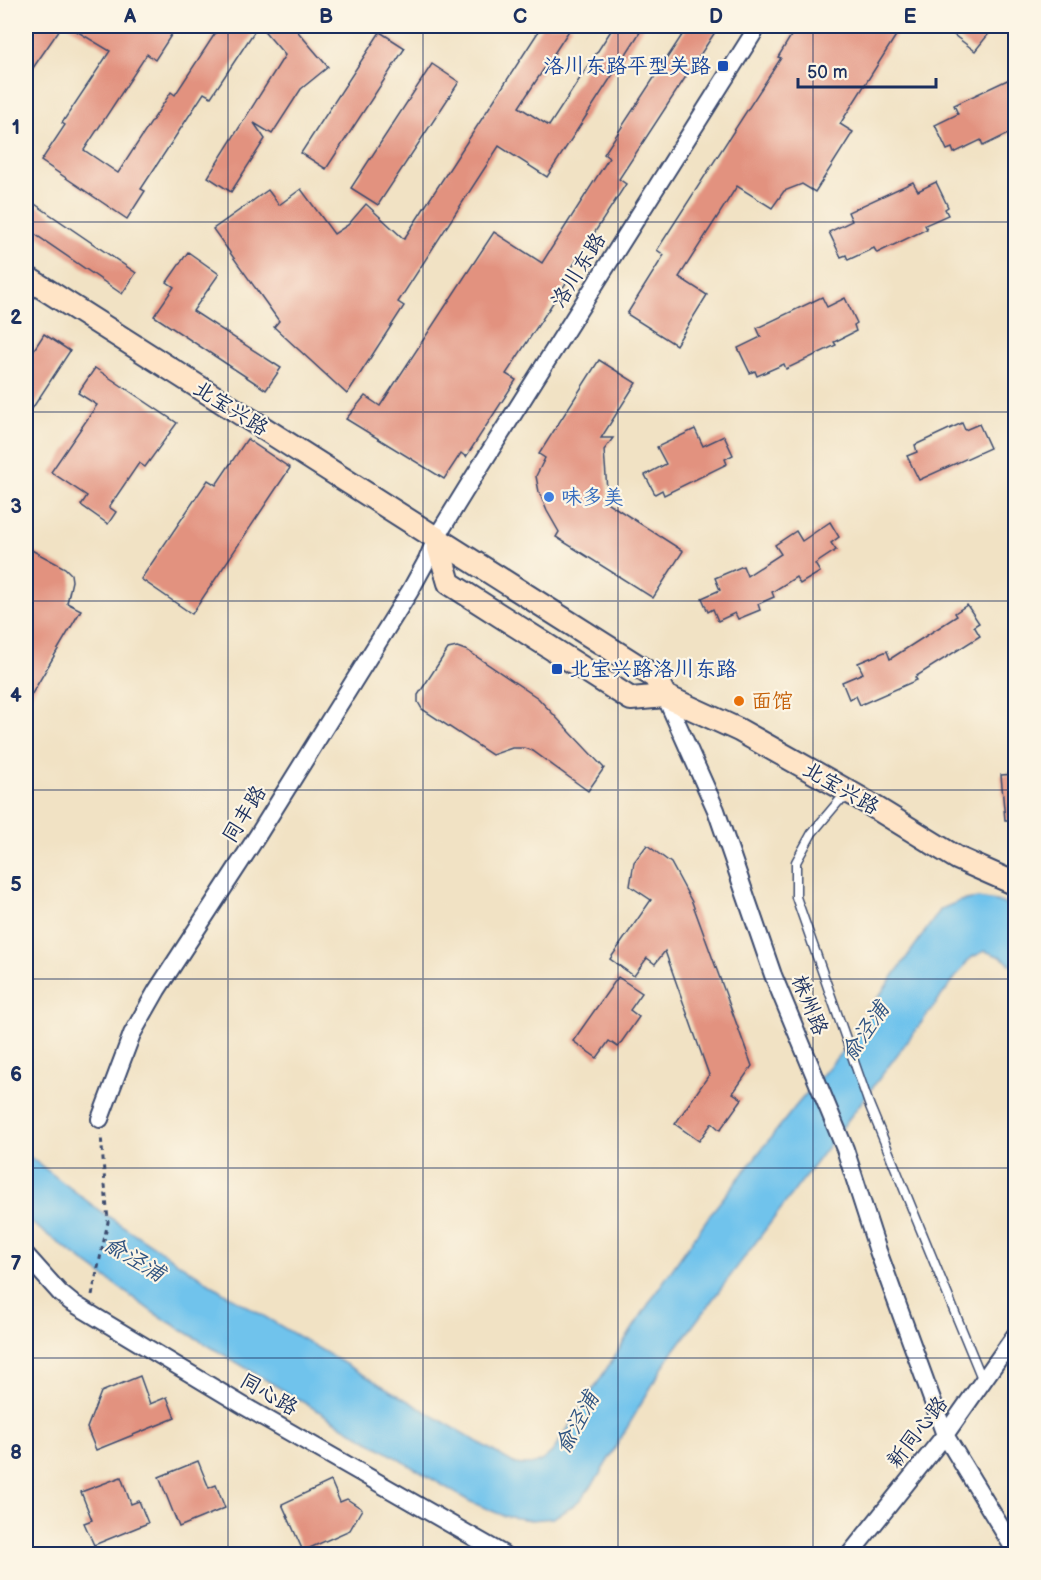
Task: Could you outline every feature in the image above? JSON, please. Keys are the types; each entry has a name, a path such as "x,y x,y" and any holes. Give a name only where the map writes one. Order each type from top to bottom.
{"street":[{"name":"洛川东路","path":"436,538 758,26"},
{"name":"北宝兴路","path":"26,277 655,677 665,696"},
{"name":"北宝兴路","path":"436,538 449,583 631,699 665,696 739,730 858,797 957,858 1016,884"},
{"name":"同丰路","path":"100,1119 132,1034 157,990 258,835 410,591 436,538"},
{"name":"株州路","path":"665,696 716,810 773,975 845,1149 878,1251 945,1435 1016,1552"},
{"name":"同心路","path":"26,1255 60,1293 88,1312 244,1406 503,1554"},
{"name":"新同心路","path":"850,1554 945,1435 1016,1334"}],"lane":[{"path":"858,797 839,801 812,833 796,862 796,897 869,1104 983,1382"}],"path":[{"path":"88,1312 108,1222 100,1119"}],"water":[{"name":"俞泾浦","path":"978,898 996,901 1015,908 1015,968 1001,957 985,951 970,958 667,1360 598,1477 582,1498 553,1518 531,1520 504,1516 469,1501 154,1313 26,1219 26,1154 100,1211 221,1291 515,1464 536,1463 545,1459 554,1450 657,1291 712,1212 795,1107 863,1027 877,999 941,909 960,901"}],"building":[{"path":"26,26 62,26 26,78"},
{"path":"68,26 177,26 155,60 147,54 84,150 118,173 171,92 175,95 220,26 258,26 211,97 204,93 141,189 145,191 127,219 41,161 65,125 62,123 110,51"},
{"path":"260,26 293,26 328,67 301,89 272,134 254,123 265,139 231,192 208,177 285,55"},
{"path":"542,26 572,26 519,107 549,126 614,26 644,26 547,177 499,146 398,302 404,306 347,394 274,327 279,321 213,229 268,190 279,205 301,189 334,234 348,225 366,204 404,239"},
{"path":"688,26 719,26 619,179 626,184 567,275 570,277 506,374 516,380 466,457 461,453 444,479 346,419 365,396 380,406 494,232 542,263 609,158 604,154"},
{"path":"797,26 902,26 840,124 853,132 815,192 802,184 784,191 772,208 737,186 679,277 707,295 676,345 627,314 664,255 657,250 781,58 778,57"},
{"path":"942,26 995,26 975,51"},
{"path":"380,32 405,48 326,169 301,153"},
{"path":"432,64 459,82 378,205 351,188"},
{"path":"1016,76 1016,130 983,146 981,140 954,153 952,148 947,150 935,125 958,114 954,105"},
{"path":"913,182 918,191 936,182 948,207 945,209 948,215 925,225 927,229 877,253 874,248 848,260 846,255 841,257 829,232 852,221 848,212"},
{"path":"26,198 136,273 122,294 26,228"},
{"path":"188,252 219,274 193,311 281,368 266,390 154,316 174,287 167,282"},
{"path":"822,297 827,307 845,298 857,323 854,325 856,331 834,342 836,345 786,369 784,364 757,376 755,371 750,373 738,348 761,337 757,328"},
{"path":"44,334 70,351 26,418 26,362"},
{"path":"599,360 636,383 601,438 613,438 604,450 608,503 683,551 653,598 556,537 559,532 539,492 536,476 545,458 539,454"},
{"path":"95,368 177,423 145,467 139,463 109,507 116,512 108,524 81,505 87,496 51,472 97,405 78,393"},
{"path":"962,423 965,430 979,424 990,448 919,480 907,456 917,452 915,445"},
{"path":"695,429 703,446 724,436 733,455 725,459 727,464 664,495 662,490 655,494 645,475 666,464 657,447"},
{"path":"247,439 290,468 192,614 141,579 208,480 216,485"},
{"path":"830,522 839,537 831,543 836,550 815,564 820,572 800,584 796,577 772,592 774,597 758,604 760,610 738,619 735,613 718,621 713,609 708,612 702,598 720,590 715,578 743,566 747,576 781,554 775,545 796,531 802,541"},
{"path":"26,547 65,568 71,574 72,581 67,603 81,610 26,704"},
{"path":"967,605 979,623 974,626 980,636 915,677 917,680 860,705 856,696 849,699 842,682 863,673 858,663 887,651 890,659 957,616 955,613"},
{"path":"457,647 468,651 538,698 604,768 588,791 533,751 525,748 512,748 492,755 422,709 418,702 418,695 448,649"},
{"path":"1016,774 1016,820 1005,820 1001,775"},
{"path":"647,845 671,863 692,902 752,1066 733,1093 742,1099 720,1130 712,1123 699,1141 675,1124 709,1075 665,951 655,964 647,958 634,976 610,959 651,900 630,886 634,862"},
{"path":"618,977 642,993 630,1010 639,1017 618,1047 609,1041 597,1058 573,1041"},
{"path":"140,1376 150,1404 167,1397 175,1418 96,1450 87,1428 101,1392"},
{"path":"198,1461 209,1488 216,1485 225,1508 179,1527 159,1477"},
{"path":"121,1477 131,1504 139,1501 148,1523 94,1545 84,1523 92,1520 81,1492"},
{"path":"331,1481 340,1502 347,1499 362,1509 350,1530 303,1551 282,1504"}],"place":[{"name":"洛川东路平型关路","path":"723,66"},
{"name":"味多美","path":"549,497"},
{"name":"北宝兴路洛川东路","path":"557,669"},
{"name":"面馆","path":"739,701"}]}
